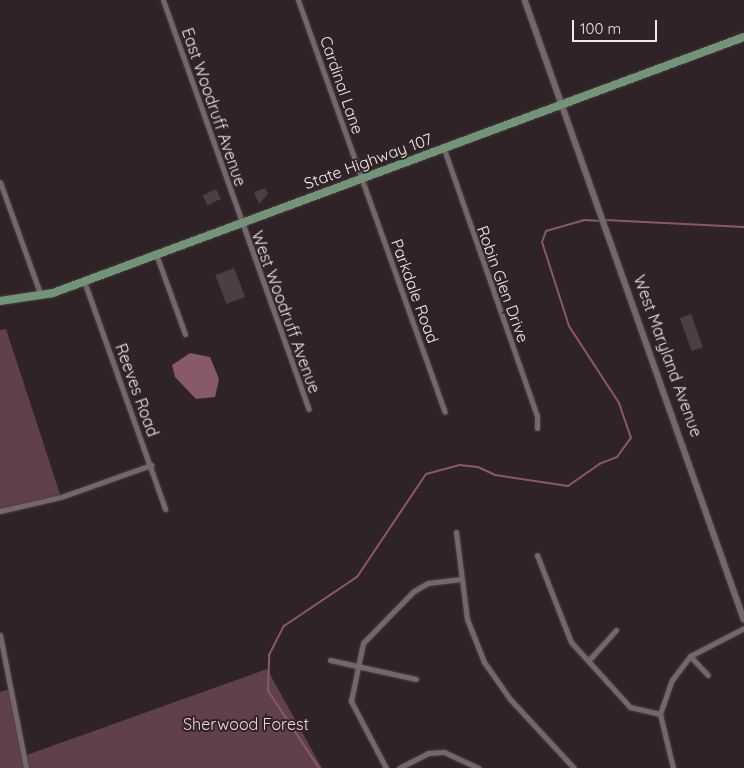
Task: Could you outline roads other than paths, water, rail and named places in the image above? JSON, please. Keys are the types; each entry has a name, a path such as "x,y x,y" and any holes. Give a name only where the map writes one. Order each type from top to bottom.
{"main road":[{"name":"State Highway 107","path":"0,302 41,297 740,38"}],"street":[{"name":"East Woodruff Avenue","path":"163,0 241,222"},
{"name":"Cardinal Lane","path":"298,0 361,178"},
{"name":"West Maryland Avenue","path":"525,0 604,216 744,619"},
{"name":"Robin Glen Drive","path":"444,149 537,416 537,428"},
{"name":"Parkdale Road","path":"361,178 445,412"},
{"path":"0,182 41,297"},
{"name":"West Woodruff Avenue","path":"241,222 308,409"},
{"path":"156,254 186,334"},
{"name":"Reeves Road","path":"84,281 151,465 165,509"},
{"path":"0,511 61,497 151,465"},
{"path":"456,532 468,619 484,662 510,699 574,768"},
{"path":"537,555 563,629 588,661 630,706 660,714"},
{"path":"386,768 351,701 358,667 370,632 414,591 428,583 461,579"},
{"path":"672,768 660,714 672,680 690,656 744,628"},
{"path":"588,661 616,630"},
{"path":"0,635 26,768"},
{"path":"690,656 708,675"},
{"path":"330,660 416,679"},
{"path":"399,768 428,753 444,752 478,768"}],"waterway":[{"path":"319,768 268,691 269,655 284,626 357,577 426,474 459,465 478,467 495,475 568,486 599,464 617,457 631,438 619,403 569,326 542,242 546,231 584,220 601,221"},
{"path":"605,220 744,227"}],"park label":[{"name":"Sherwood Forest","path":"246,724"}]}
